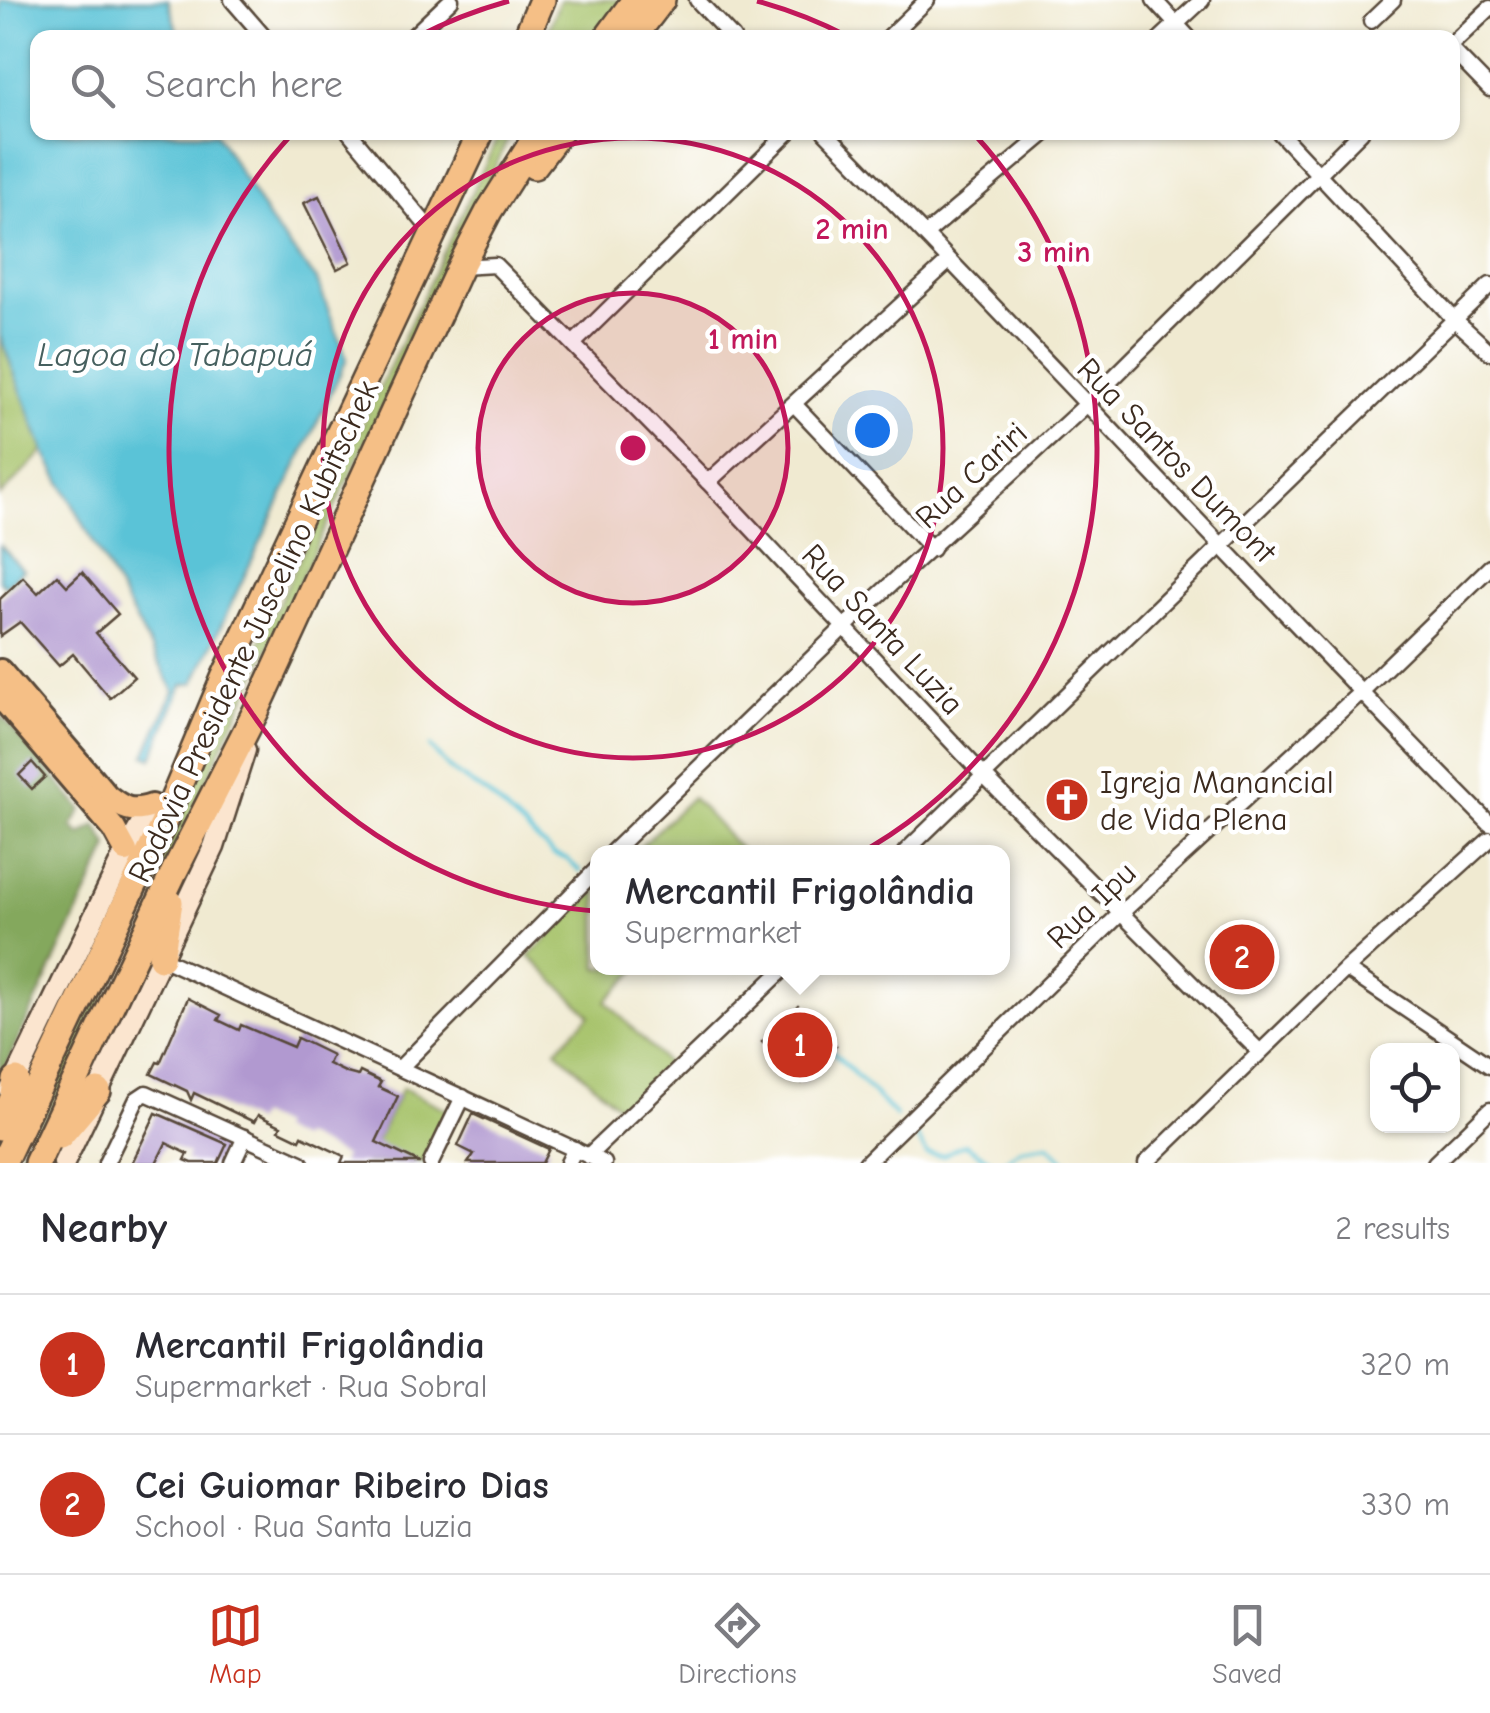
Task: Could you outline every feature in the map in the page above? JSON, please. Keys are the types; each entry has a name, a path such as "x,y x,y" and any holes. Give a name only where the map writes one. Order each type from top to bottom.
{"highway":[{"path":"529,30 542,0"},
{"path":"613,30 635,0"},
{"path":"639,30 662,0"},
{"name":"Rodovia Presidente Juscelino Kubitschek","path":"4,1163 162,826 224,678 476,140"},
{"name":"Rodovia Presidente Juscelino Kubitschek","path":"38,1163 174,872 257,710 460,266 533,140"},
{"path":"460,266 554,140"},
{"path":"152,806 203,706 224,678"},
{"path":"162,958 174,872"},
{"path":"0,1127 14,1096 16,1080"},
{"path":"38,1163 98,1090"}],"main road":[{"path":"0,671 102,802 126,851"},
{"path":"0,696 102,802 136,811 152,806"},
{"path":"64,1163 214,847 257,710"},
{"path":"0,1112 126,851 152,806"}],"street":[{"path":"232,0 258,30"},
{"path":"420,30 452,0"},
{"path":"697,0 725,30"},
{"path":"896,30 926,0"},
{"path":"1154,0 1182,30"},
{"path":"1170,30 1202,0"},
{"path":"1370,21 1394,0"},
{"path":"1460,39 1490,8"},
{"path":"1460,56 1490,89"},
{"path":"356,140 433,233"},
{"path":"574,343 781,140"},
{"name":"Rua Santos Dumont","path":"833,140 1360,694 1490,824"},
{"path":"926,234 1038,140"},
{"path":"1286,140 1454,319 1490,352"},
{"name":"Rua Cariri","path":"619,845 843,628 1086,405 1354,140"},
{"path":"708,482 949,261"},
{"name":"Rua Santa Luzia","path":"460,266 494,265 574,343 985,777 1260,1052"},
{"path":"912,845 1490,285"},
{"path":"794,404 932,549"},
{"name":"Rua Ipu","path":"866,1163 1122,912 1360,694 1490,567"},
{"path":"1146,1163 1346,969 1490,839"},
{"path":"400,1068 590,876"},
{"path":"162,958 463,1097 577,1156 604,1163"},
{"path":"1346,969 1490,1066"},
{"path":"577,1156 777,975"},
{"path":"106,1163 137,1099 146,1093 300,1163"},
{"path":"432,1163 463,1097"},
{"path":"1434,1163 1490,1110"},
{"path":"233,1163 246,1137"}],"green space":[{"path":"560,0 626,0 603,30 548,30"},
{"path":"497,140 508,140 26,1163 15,1163"},
{"path":"0,336 44,451 0,496"},
{"path":"0,714 82,810 72,827 80,835 96,825 109,847 0,1078"},
{"path":"692,797 737,845 642,845"},
{"path":"590,896 590,975 632,975 606,1001 667,1064 621,1109 556,1050 590,1015 529,956"},
{"path":"402,1088 448,1110 423,1163 366,1163"}],"water":[{"name":"Lagoa do Tabapuá","path":"0,0 168,0 177,30 30,30 30,140 220,140 273,226 317,280 347,359 194,683 182,685 152,758 145,755 174,691 44,451 0,336"},
{"path":"0,545 23,570 5,586 0,581"}],"building":[{"path":"319,196 351,262 337,269 304,203"},
{"path":"82,572 118,614 96,633 134,677 110,698 73,654 59,666 20,622 0,636 0,599 23,577 38,593 57,575 67,586"},
{"path":"32,762 45,777 32,789 19,775"},
{"path":"188,998 221,1015 218,1020 239,1030 241,1025 293,1047 297,1038 332,1055 328,1064 381,1082 378,1087 398,1096 376,1142 420,1163 341,1163 344,1156 279,1130 281,1126 258,1115 254,1122 194,1093 191,1100 187,1091 151,1074 160,1063"},
{"path":"798,1006 836,1046 826,1054 830,1057 802,1083 762,1042"},
{"path":"156,1113 227,1144 218,1163 192,1163 185,1160 188,1154 166,1143 156,1163 132,1163"},
{"path":"473,1114 549,1149 542,1163 468,1163 474,1154 458,1146"}],"waterway":[{"path":"430,747 452,771 489,795 553,854 567,859 580,871"},
{"path":"831,1050 896,1116"},
{"path":"914,1132 927,1154 943,1155 965,1144 994,1163"},
{"path":"1003,1163 1021,1149 1048,1145 1066,1163"}],"place":[{"name":"Igreja Manancial de Vida Plena","path":"1067,800"},
{"name":"Cei Guiomar Ribeiro Dias","path":"1242,957"},
{"name":"Mercantil Frigolândia","path":"800,1045"}]}
